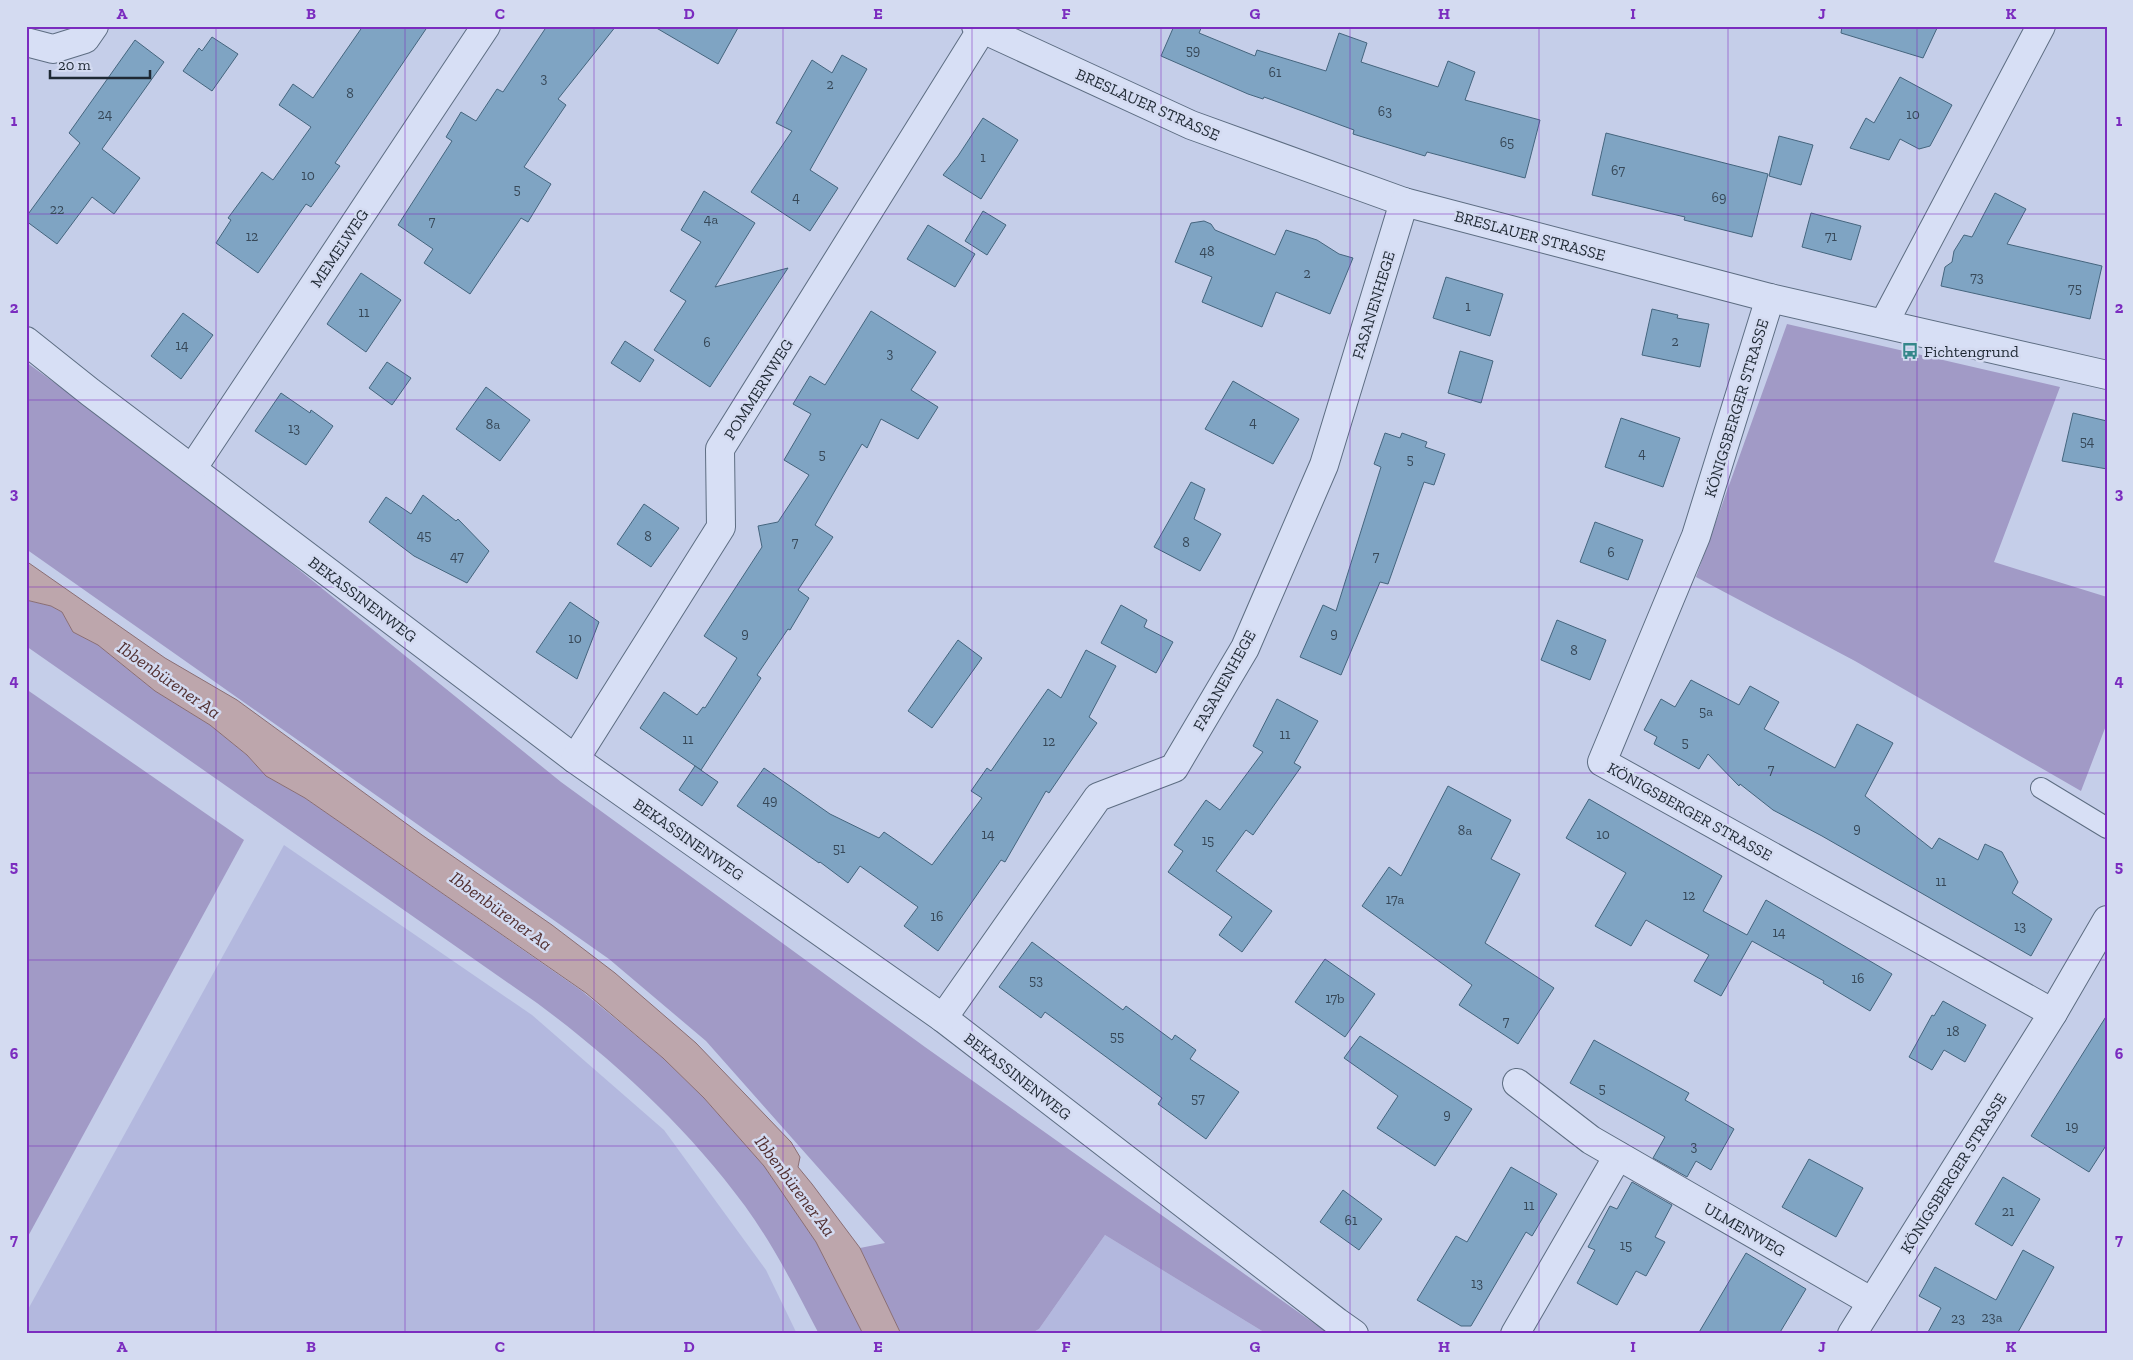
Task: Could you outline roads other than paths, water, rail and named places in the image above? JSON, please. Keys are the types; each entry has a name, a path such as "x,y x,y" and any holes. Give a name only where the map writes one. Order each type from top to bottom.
{"street":[{"path":"26,42 53,49 85,39 94,26"},
{"name":"MEMELWEG","path":"192,469 486,26"},
{"path":"1884,323 2041,26"},
{"name":"BRESLAUER STRASSE","path":"979,28 1192,125 1404,202 1770,298 2107,375"},
{"name":"POMMERNWEG","path":"575,759 721,527 720,449 979,28"},
{"name":"FASANENHEGE","path":"943,1018 1098,798 1174,768 1245,648 1324,465 1404,202"},
{"name":"KÖNIGSBERGER STRASSE","path":"1770,298 1696,536 1602,762 2053,1013"},
{"name":"BEKASSINENWEG","path":"26,342 575,759 943,1018 1354,1334"},
{"name":"KÖNIGSBERGER STRASSE","path":"1853,1333 2053,1013 2107,920"},
{"name":"ULMENWEG","path":"1517,1082 1591,1140 1872,1302"},
{"path":"1515,1334 1618,1156"}],"lane":[{"path":"2041,788 2107,828"}],"water":[{"name":"Ibbenbürener Aa","path":"26,561 165,658 237,700 422,835 552,925 615,973 696,1043 791,1142 800,1157 798,1167 860,1248 901,1334 863,1334 816,1242 764,1166 704,1098 663,1058 586,993 305,798 266,776 247,755 210,725 155,691 98,645 73,632 62,612 51,606 26,600"}],"place":[{"name":"Fichtengrund","path":"1910,351"}]}
